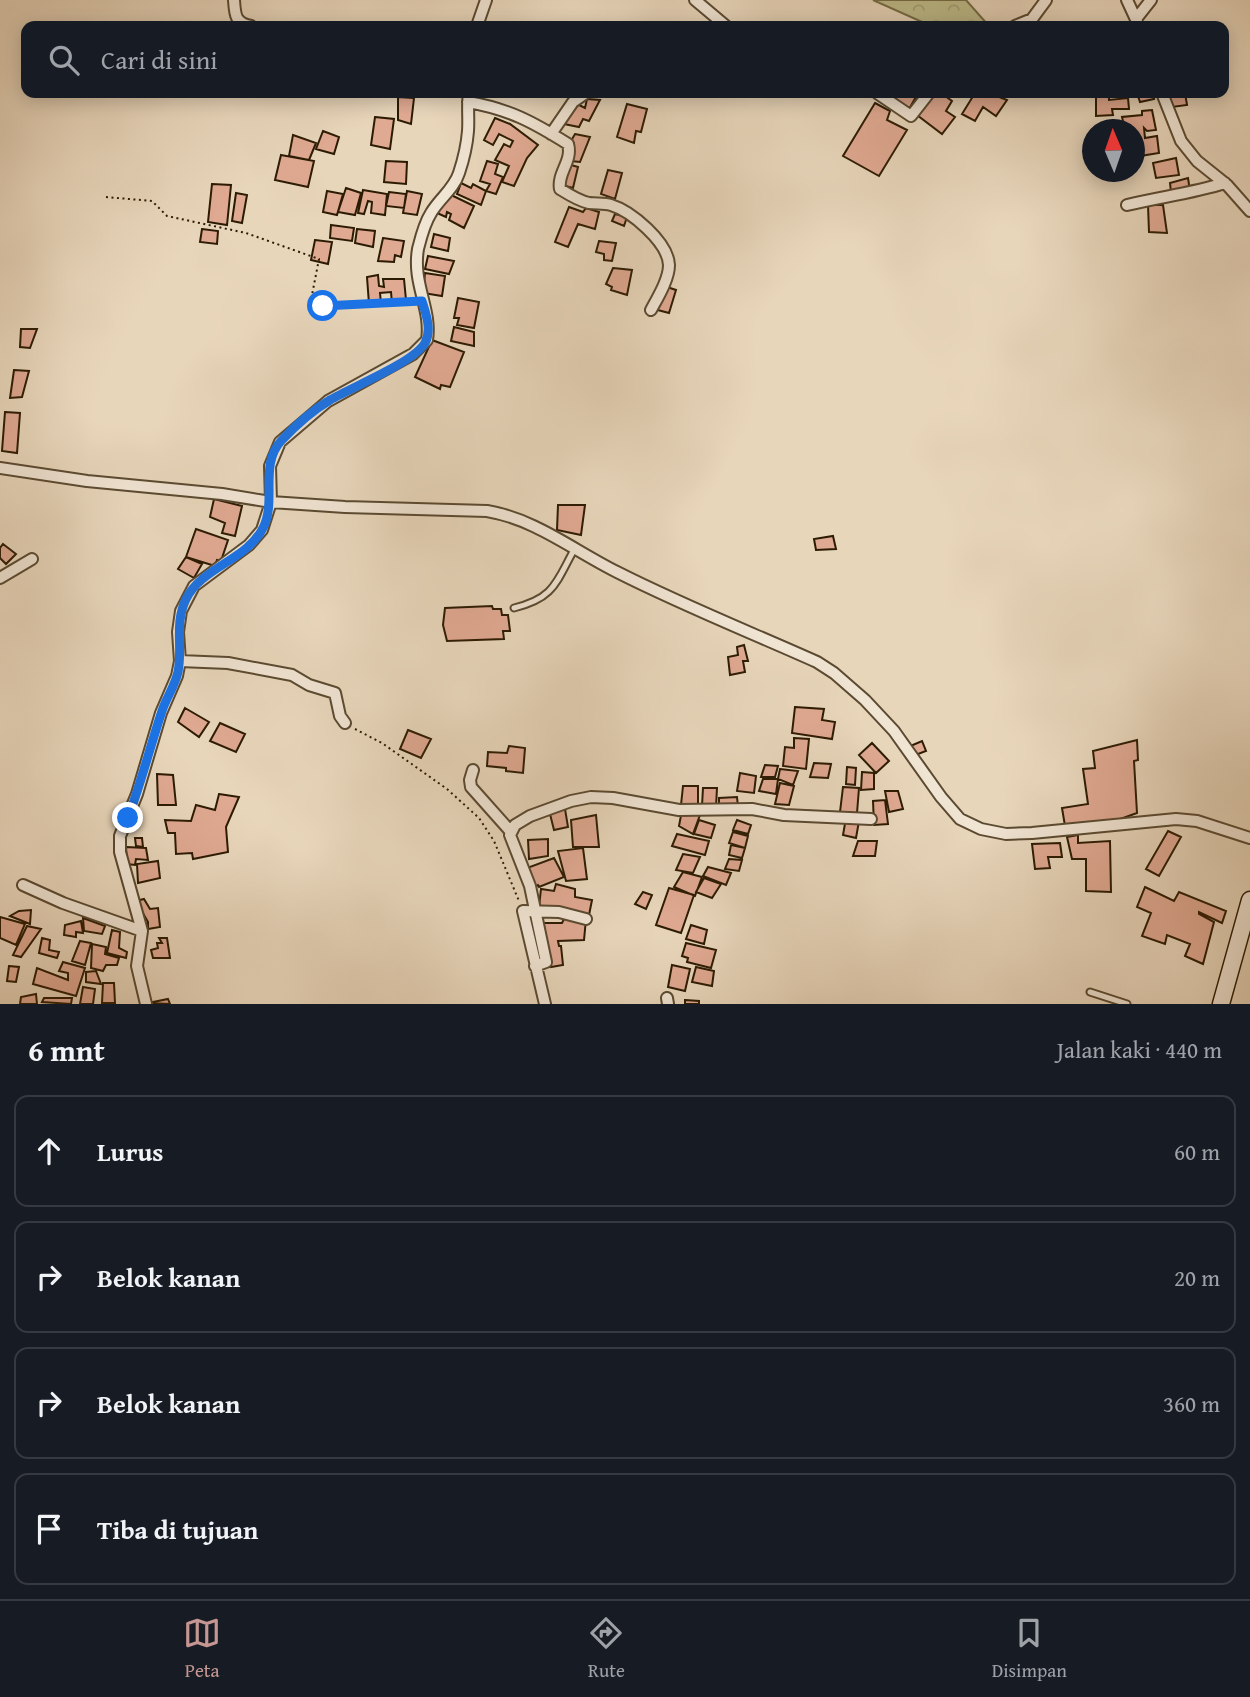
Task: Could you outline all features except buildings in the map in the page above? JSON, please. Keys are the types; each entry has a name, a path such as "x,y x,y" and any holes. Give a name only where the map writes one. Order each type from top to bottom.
{"street":[{"path":"234,0 238,21"},
{"path":"480,21 486,0"},
{"path":"695,0 720,21"},
{"path":"1027,21 1032,19 1046,0"},
{"path":"1128,0 1138,21"},
{"path":"1139,21 1151,0"},
{"path":"146,1004 137,966 142,931 120,852 120,836 137,794 161,713 177,676 181,611 194,586 249,545 262,530 271,502 270,466 280,442 328,401 378,375 421,348 427,340 428,329 416,269 418,250 431,212 459,174 468,131 468,98"},
{"path":"471,98 509,111 568,144 570,152 559,181 560,189 587,202 603,203 623,210 650,232 666,251 668,269 652,310"},
{"path":"551,134 576,98"},
{"path":"885,98 912,116 925,98"},
{"path":"1164,98 1181,141 1197,161 1225,183 1250,211"},
{"path":"1127,205 1163,196 1198,192 1225,183"},
{"path":"0,468 271,502 486,511 509,515 530,523 627,577 817,662 834,673 865,700 894,731 960,819 981,829 1006,834 1032,833 1176,819 1197,821 1250,838"},
{"path":"0,578 32,559"},
{"path":"180,661 228,663 297,676 309,685 335,693 340,716 345,723"},
{"path":"473,770 471,787 511,832"},
{"path":"545,1004 539,966 546,962 529,911 527,876 511,839 515,825 530,816 571,801 591,797 613,798 679,810 752,809 784,815 871,819"},
{"path":"23,885 63,903 142,931"},
{"path":"1221,1004 1250,900"},
{"path":"529,911 559,912 586,919"}],"lane":[{"path":"514,608 537,601 547,593 575,548"},
{"path":"1090,992 1127,1004"}],"path":[{"path":"106,197 152,201 167,216 246,233 319,259 312,295 317,305 422,301"},
{"path":"345,723 382,743 447,789 479,818 529,911"}],"green space":[{"path":"873,0 966,0 985,21 920,21"}],"route":[{"path":"128,818 161,713 177,676 181,611 194,586 249,545 262,530 271,502 270,466 273,453 280,442 328,401 413,355 427,340 427,317 422,301 323,306"}]}
